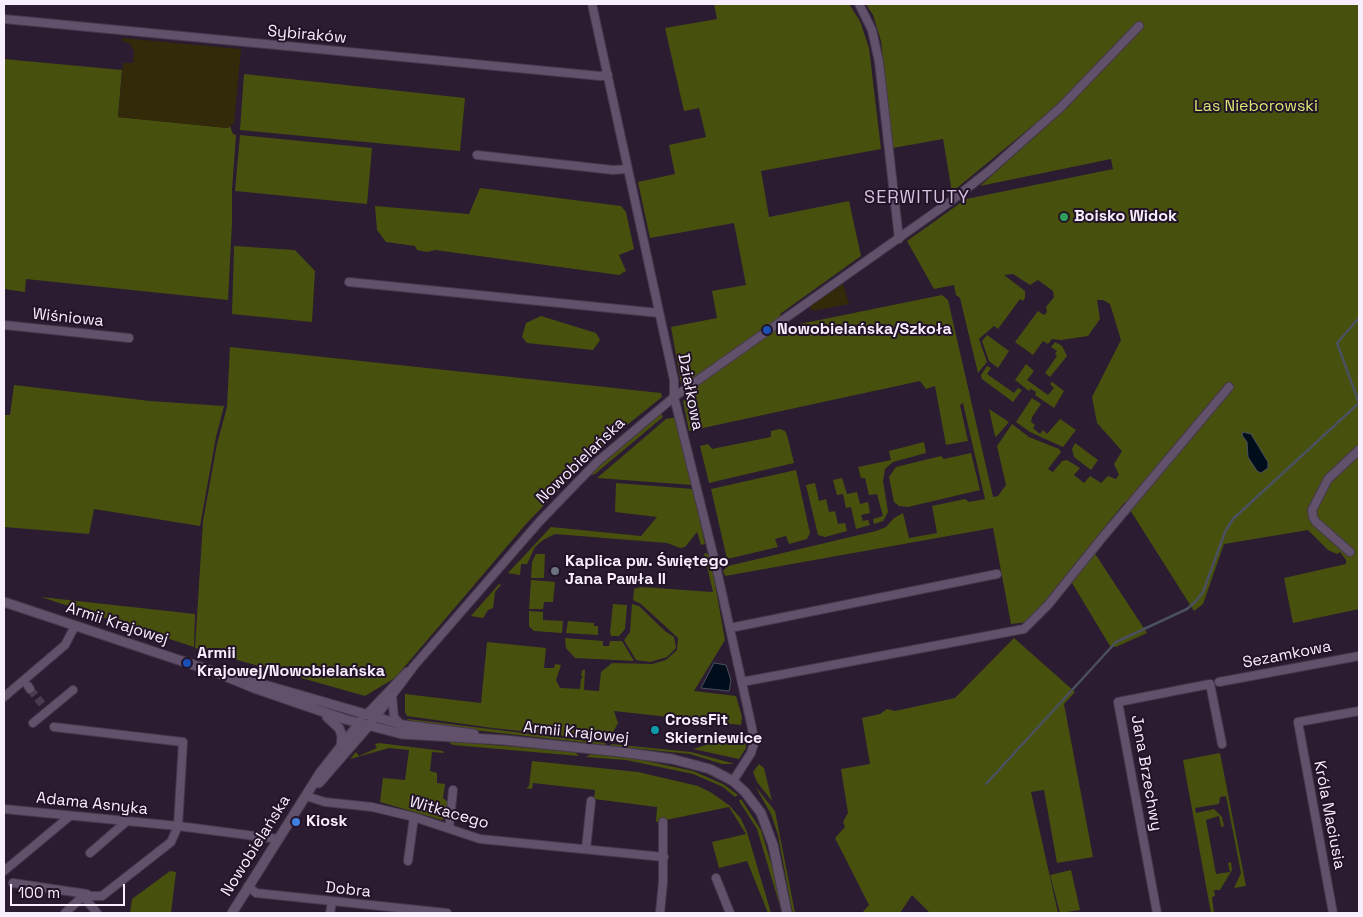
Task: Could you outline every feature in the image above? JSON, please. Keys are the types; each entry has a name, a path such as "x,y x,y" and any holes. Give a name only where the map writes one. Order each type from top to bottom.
{"street":[{"name":"Działkowa","path":"592,4 674,380 674,397 730,628 754,743 751,753 732,780"},
{"path":"859,4 872,30 879,62 899,238"},
{"name":"Sybiraków","path":"4,19 600,76 608,75"},
{"name":"Nowobielańska","path":"232,913 306,796 341,747 363,725 375,718 414,666 584,474 674,397 951,201 1026,140 1078,90 1139,26"},
{"path":"477,156 613,170 628,169"},
{"path":"349,282 659,313"},
{"name":"Wiśniowa","path":"4,325 129,338"},
{"path":"742,682 1024,629 1048,605 1230,387"},
{"path":"1350,552 1316,522 1312,517 1312,510 1328,479 1359,450"},
{"path":"730,628 997,574"},
{"name":"Armii Krajowej","path":"4,602 220,674 302,695 366,716 400,724 504,740 672,759 710,769 732,780 752,798 765,820 774,845 787,913"},
{"path":"4,697 65,645 75,626"},
{"name":"Sezamkowa","path":"1219,682 1359,656"},
{"name":"Nowobielańska","path":"306,796 363,725 366,716 400,678 414,666"},
{"name":"Armii Krajowej","path":"220,674 254,688 363,725 402,734 430,737 504,740"},
{"name":"Jana Brzechwy","path":"1157,913 1118,702 1210,684 1222,744"},
{"path":"33,723 73,690"},
{"path":"392,696 394,717 400,724"},
{"path":"42,704 48,711"},
{"path":"316,710 335,722 342,736 341,747"},
{"name":"Króla Maciusia","path":"1333,913 1298,722 1359,711"},
{"path":"54,727 182,742 178,826 171,842 102,896 83,896 65,913"},
{"path":"449,828 453,790"},
{"name":"Witkacego","path":"306,796 325,802 372,807 414,817 480,839 664,857"},
{"path":"586,849 591,801"},
{"name":"Adama Asnyka","path":"5,811 178,826 278,839"},
{"path":"4,870 70,816"},
{"path":"408,861 414,817"},
{"path":"90,853 127,822"},
{"path":"660,913 664,857 661,846 663,822"},
{"path":"716,878 730,913"},
{"path":"13,883 102,896"},
{"name":"Dobra","path":"248,886 256,893 447,913"},
{"path":"83,896 97,913"},
{"path":"330,913 332,902"}],"green space":[{"name":"Las Nieborowski","path":"714,4 849,4 860,21 869,48 881,149 761,171 769,217 849,201 861,256 780,314 785,327 942,295 948,300 993,497 998,496 1006,485 997,446 1012,424 1029,437 1059,449 1061,452 1048,469 1053,472 1062,461 1067,460 1080,468 1074,475 1084,483 1090,476 1101,483 1108,476 1116,479 1119,475 1114,464 1122,451 1097,423 1092,397 1121,340 1110,304 1103,300 1097,300 1100,319 1088,336 1061,340 1052,339 1048,344 1043,341 1033,355 1015,342 1038,311 1044,315 1047,312 1046,307 1054,297 1053,291 1038,280 1030,285 1013,274 1004,275 1025,291 1025,298 1023,301 1020,299 998,329 994,326 979,339 987,362 978,373 960,298 956,295 954,285 934,289 907,241 966,199 1113,169 1111,159 980,186 1071,104 1053,109 952,192 943,139 893,148 881,41 873,15 866,4 1359,4 1359,609 1293,623 1284,578 1346,564 1346,560 1340,552 1337,554 1328,550 1308,530 1224,544 1203,604 1194,611 1125,502 1028,622 1011,624 993,528 725,576 723,571 728,566 876,531 886,527 894,518 903,513 909,538 937,533 932,506 965,499 969,502 985,499 963,403 960,405 968,441 946,445 935,386 926,389 920,381 689,431 683,401 697,391 681,383 671,327 717,318 712,291 746,285 734,223 650,238 638,182 675,174 669,145 706,137 699,108 684,111 665,28 717,19"},
{"path":"4,59 122,70 118,117 228,128 230,126 233,134 236,135 228,300 26,279 25,292 4,289"},
{"path":"244,74 465,98 460,151 240,130"},
{"path":"240,135 372,148 367,204 235,191"},
{"path":"480,188 621,206 626,212 634,249 619,255 626,271 619,275 435,250 427,252 417,250 415,246 386,242 377,230 375,206 469,214"},
{"path":"234,246 295,250 315,271 312,322 232,314"},
{"path":"541,316 596,333 600,340 593,350 527,343 522,337 526,323"},
{"path":"987,335 1009,351 998,368 989,361 982,341"},
{"path":"1055,342 1062,346 1067,356 1050,377 1045,373 1057,356 1055,354 1057,351 1051,347"},
{"path":"230,347 661,393 662,397 622,429 579,469 526,524 395,678 365,696 195,648 203,521 217,444 227,407"},
{"path":"1026,364 1034,371 1027,380 1048,395 1054,388 1050,384 1052,382 1064,391 1054,408 1035,395 1036,392 1031,389 1029,391 1015,380"},
{"path":"987,366 991,368 987,374 1014,393 1018,388 1022,390 1013,402 982,379 981,375"},
{"path":"14,385 150,401 224,406 216,437 200,526 94,509 89,534 4,527 4,415 10,415"},
{"path":"1032,398 1041,404 1032,417 1031,422 1035,425 1033,428 1040,434 1043,430 1047,434 1060,419 1076,430 1063,447 1030,432 1016,422"},
{"path":"989,409 1009,422 996,437 995,436"},
{"path":"661,413 663,417 595,474 588,476"},
{"path":"677,417 692,485 597,478 666,419"},
{"path":"780,429 785,431 787,435 794,463 709,483 700,446 708,444 712,449 771,437 771,431"},
{"path":"924,442 926,453 893,462 885,469 883,481 888,512 883,521 874,524 873,519 883,516 877,494 869,495 865,478 861,478 858,467 891,460 889,451"},
{"path":"1075,443 1098,460 1091,470 1074,457 1072,449"},
{"path":"971,453 980,490 908,507 899,506 894,502 889,477 896,467 941,456 944,459"},
{"path":"796,470 810,533 807,539 789,544 786,536 775,539 778,547 727,559 711,489"},
{"path":"842,478 847,494 857,492 860,504 868,502 870,513 861,515 863,521 868,520 870,525 856,529 851,507 846,508 843,494 837,495 833,480"},
{"path":"616,483 693,489 705,544 701,545 697,532 685,547 680,548 667,543 555,534 543,540 535,547 527,564 521,564 520,575 508,573 551,527 641,536 657,517 615,512"},
{"path":"815,483 819,501 826,499 829,512 835,511 838,524 845,523 847,531 825,537 818,535 806,485"},
{"path":"1094,552 1147,633 1116,647 1110,646 1072,583"},
{"path":"706,553 710,556 725,640 694,691 736,696 742,717 741,725 614,711 618,723 613,732 612,741 493,728 407,716 405,712 405,694 481,703 487,642 546,648 544,668 554,668 555,664 561,665 556,680 560,688 580,689 583,677 581,676 582,670 585,670 584,690 599,691 601,672 612,663 652,664 666,660 677,650 678,638 641,604 633,600 634,589 641,587 713,592 704,554"},
{"path":"536,554 545,554 544,578 531,578 532,562"},
{"path":"531,580 555,582 553,602 544,602 543,609 529,609"},
{"path":"499,584 501,585 495,592 493,608 488,610 483,618 471,616"},
{"path":"41,597 195,614 194,647"},
{"path":"613,604 627,605 625,629 619,636 611,636 610,632"},
{"path":"632,604 639,606 674,637 676,648 667,657 650,662 636,660 624,640 630,632"},
{"path":"529,611 543,612 543,620 563,621 562,633 534,631 529,626"},
{"path":"568,621 594,623 594,626 598,626 598,635 566,633"},
{"path":"565,638 603,641 603,646 609,646 610,641 622,641 634,661 575,658 566,648"},
{"path":"1014,638 1075,692 1064,704 1093,857 1057,863 1044,790 1031,792 1058,913 930,913 912,895 900,913 862,913 869,905 835,838 845,827 843,822 848,813 841,769 870,764 862,718 880,714 887,709 895,711 955,698"},
{"path":"408,719 605,743 606,745 482,731"},
{"path":"744,733 746,748 739,759 693,749"},
{"path":"447,741 575,752 579,756 453,745"},
{"path":"375,744 443,751 444,753 432,752 430,771 437,773 437,783 445,784 443,798 448,802 446,818 442,820 380,802 383,778 405,780 409,750 389,748 350,759 356,752 359,756 377,748"},
{"path":"611,744 691,752 735,764 722,764 690,754 611,746"},
{"path":"1220,753 1246,886 1234,888 1241,873 1226,796 1220,797 1219,804 1195,808 1196,813 1214,809 1222,817 1224,826 1221,827 1219,816 1206,820 1216,874 1230,872 1228,863 1231,862 1232,870 1220,890 1214,890 1215,896 1212,897 1214,913 1211,913 1183,760"},
{"path":"591,754 637,759 693,771 723,784 738,795 735,797 723,787 693,774 626,760 586,757"},
{"path":"532,761 638,772 698,786 712,793 730,806 741,819 747,832 771,913 768,913 747,861 719,868 712,842 746,834 729,807 656,822 657,807 594,799 595,790 533,783 532,789 526,788 529,786"},
{"path":"759,764 764,768 772,801 757,782 753,772"},
{"path":"755,786 775,811 795,913 793,913 791,905 778,835 771,814"},
{"path":"741,799 761,830 777,883 782,913 757,829 739,801"},
{"path":"1071,870 1080,910 1060,913 1050,875"},
{"path":"170,871 176,872 171,913 130,913 132,899"}],"sand":[{"path":"122,38 241,49 234,123 228,128 118,117 123,63 133,63 134,51 130,44 122,41"},
{"path":"843,284 849,304 812,311 810,306"}],"water":[{"path":"1243,432 1251,434 1268,462 1268,468 1261,473 1257,471 1248,457 1247,442 1242,435"},
{"path":"714,663 726,665 731,680 729,691 701,688"}],"waterway":[{"path":"986,784 1116,642 1187,609 1196,601 1203,592 1225,532 1233,519 1359,403 1337,343 1359,318"}],"tunnel":[{"path":"30,689 42,704"}],"place":[{"name":"Boisko Widok","path":"1064,217"},
{"name":"Nowobielańska/Szkoła","path":"767,330"},
{"name":"Kaplica pw. Świętego Jana Pawła II","path":"555,571"},
{"name":"Armii Krajowej/Nowobielańska","path":"187,663"},
{"name":"CrossFit Skierniewice","path":"655,730"},
{"name":"Kiosk","path":"296,822"}],"district":[{"name":"SERWITUTY","path":"917,198"}]}
